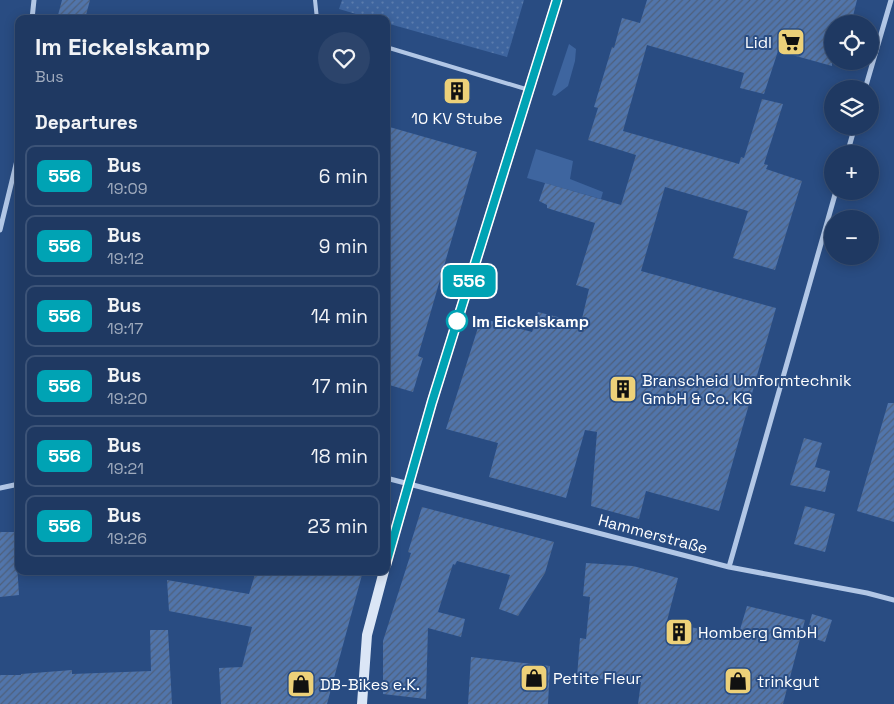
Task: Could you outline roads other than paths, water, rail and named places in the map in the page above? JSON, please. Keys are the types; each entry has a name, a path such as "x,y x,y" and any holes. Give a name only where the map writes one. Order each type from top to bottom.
{"main road":[{"path":"390,549 437,386 557,0"},
{"path":"362,704 367,635 383,575"}],"street":[{"path":"32,15 34,0"},
{"path":"869,80 891,0"},
{"path":"0,230 15,168"},
{"path":"729,567 833,200"},
{"path":"390,479 408,482"},
{"name":"Hammerstraße","path":"408,482 729,567 867,592 894,600"},
{"path":"0,488 15,485"}],"lane":[{"path":"315,0 317,15"},
{"path":"390,48 529,90"}],"place":[{"name":"Lidl","path":"791,42"},
{"name":"10 KV Stube","path":"457,91"},
{"name":"Im Eickelskamp","path":"457,321"},
{"name":"Branscheid Umformtechnik GmbH & Co. KG","path":"623,389"},
{"name":"Homberg GmbH","path":"679,632"},
{"name":"Petite Fleur","path":"534,678"},
{"name":"trinkgut","path":"738,681"},
{"name":"DB-Bikes e.K.","path":"301,684"}]}
